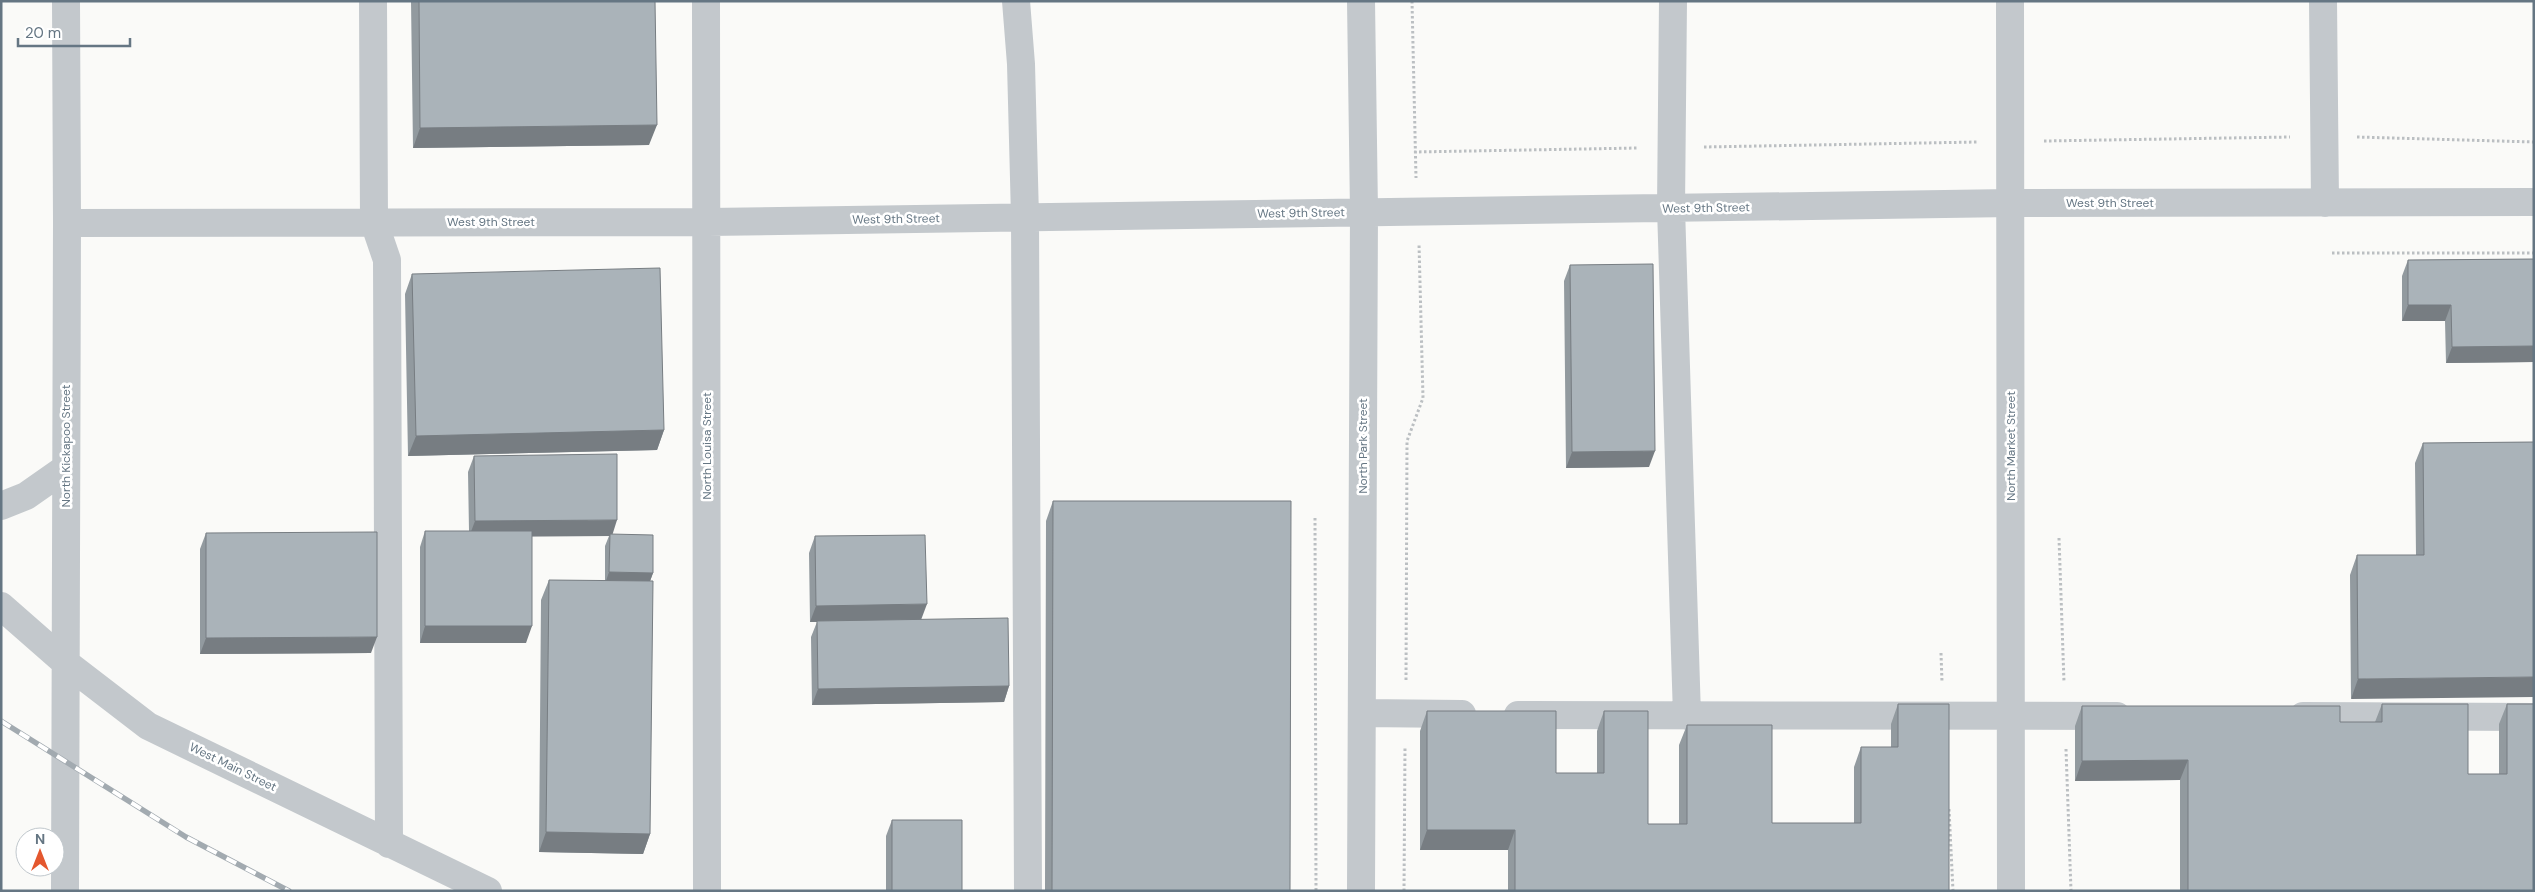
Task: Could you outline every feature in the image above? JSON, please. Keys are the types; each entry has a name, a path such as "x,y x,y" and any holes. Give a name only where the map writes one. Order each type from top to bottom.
{"street":[{"name":"North Kickapoo Street","path":"65,891 66,1"},
{"path":"373,1 374,222 387,260 389,844"},
{"name":"North Louisa Street","path":"706,1 708,222 707,891"},
{"path":"1016,1 1021,64 1025,217 1028,891"},
{"name":"North Park Street","path":"1361,1 1364,212 1361,891"},
{"path":"1673,1 1671,208 1687,716"},
{"name":"North Market Street","path":"2010,1 2011,891"},
{"path":"2323,1 2325,203"},
{"name":"West 9th Street","path":"67,223 708,222 2011,203 2534,202"},
{"path":"1,506 26,496 66,468"},
{"name":"West Main Street","path":"1,606 66,663 148,726 488,891"},
{"path":"1362,713 1687,716 2145,716"},
{"path":"2274,716 2534,717"}],"path":[{"path":"1404,891 1407,441 1423,398 1418,212 1414,152 1412,1"},
{"path":"1414,152 2325,136 2534,142"},
{"path":"2332,253 2534,253"},
{"path":"1315,518 1316,891"},
{"path":"1941,653 1944,716"},
{"path":"1948,803 1953,891"}],"building":[{"path":"419,1 655,1 657,125 420,128"},
{"path":"2534,259 2534,346 2452,347 2451,305 2408,305 2408,260"},
{"path":"1653,264 1655,451 1572,452 1570,265"},
{"path":"660,268 664,430 416,436 412,274"},
{"path":"2534,442 2534,677 2358,679 2357,555 2424,555 2423,443"},
{"path":"617,454 617,520 475,521 474,456"},
{"path":"1053,501 1291,501 1290,891 1052,891"},
{"path":"425,531 532,531 532,626 425,626"},
{"path":"377,532 377,637 206,638 206,533"},
{"path":"610,534 653,535 653,573 609,572"},
{"path":"925,535 927,604 816,606 815,536"},
{"path":"549,580 653,581 650,834 546,832"},
{"path":"1008,618 1009,686 818,689 817,621"},
{"path":"1898,704 1949,704 1949,891 1515,891 1515,830 1427,830 1427,711 1556,711 1556,773 1604,773 1604,711 1648,711 1648,824 1687,824 1687,725 1772,725 1772,823 1861,823 1861,747 1898,747"},
{"path":"2382,704 2468,704 2468,774 2507,774 2507,704 2534,704 2534,891 2188,891 2188,760 2082,761 2082,706 2340,706 2340,722 2382,722"},
{"path":"892,820 962,820 962,891 892,891"}],"railway":[{"path":"1,721 186,837 289,891"}]}
